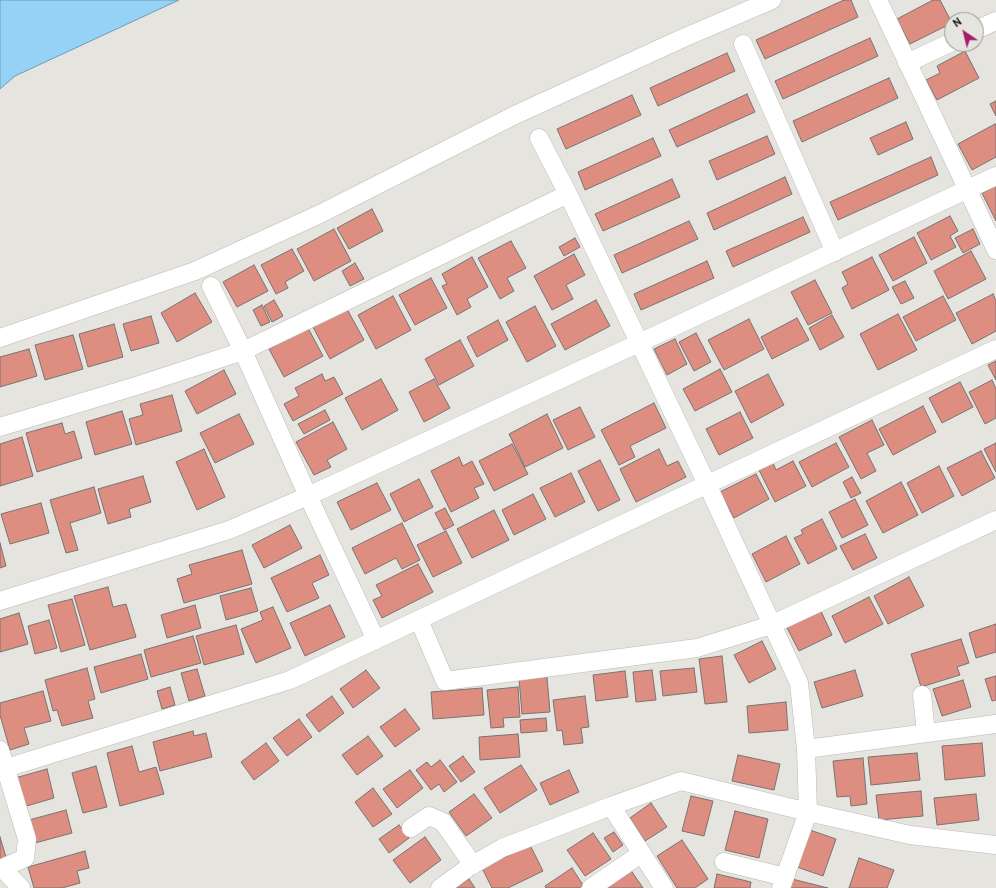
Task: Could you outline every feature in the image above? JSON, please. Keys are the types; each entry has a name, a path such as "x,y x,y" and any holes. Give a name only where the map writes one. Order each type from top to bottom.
{"street":[{"path":"0,338 195,271 320,214 515,115 681,39 772,0"},
{"path":"878,0 996,250"},
{"path":"984,26 996,21"},
{"path":"742,44 835,252"},
{"path":"907,63 944,46"},
{"path":"539,138 568,194 707,484 799,683 806,749 808,812 783,882 724,862"},
{"path":"0,600 229,530 308,496 835,252 967,188 996,176"},
{"path":"0,427 136,386 243,351 568,194"},
{"path":"211,286 243,351 308,496 376,640"},
{"path":"3,769 290,680 996,349"},
{"path":"419,620 446,681 697,648 771,625 996,520"},
{"path":"922,695 926,733"},
{"path":"806,749 996,724"},
{"path":"0,750 3,769 27,839 24,858 1,868 21,888"},
{"path":"440,888 473,864 502,848 681,781 910,835 996,845"},
{"path":"611,806 664,888"},
{"path":"411,828 429,816 443,822 473,864"},
{"path":"591,888 642,853"}],"water":[{"path":"0,0 179,0 15,76 0,89"}],"building":[{"path":"844,0 851,0 858,17 765,59 756,40"},
{"path":"933,0 940,0 946,12 944,12 944,27 910,44 897,19"},
{"path":"870,38 878,56 783,99 775,81"},
{"path":"966,52 979,78 937,100 926,80 940,73 937,66"},
{"path":"727,53 735,71 658,106 650,88"},
{"path":"889,78 898,98 802,142 793,121"},
{"path":"747,94 755,112 677,147 669,130"},
{"path":"632,95 641,115 566,149 557,129"},
{"path":"996,101 996,116 990,104"},
{"path":"906,122 913,139 878,155 870,138"},
{"path":"995,124 996,157 972,170 958,144"},
{"path":"767,136 775,154 717,180 709,161"},
{"path":"653,138 661,156 585,190 578,172"},
{"path":"931,157 938,175 838,220 830,202"},
{"path":"785,177 792,194 714,230 707,213"},
{"path":"672,179 680,197 603,231 595,214"},
{"path":"996,186 996,221 982,193"},
{"path":"372,209 383,231 349,249 337,228"},
{"path":"950,216 958,231 950,236 956,247 931,260 917,233"},
{"path":"803,217 810,232 733,267 726,251"},
{"path":"689,221 698,239 622,273 614,255"},
{"path":"334,229 351,261 314,281 297,249"},
{"path":"973,229 980,244 963,253 955,238"},
{"path":"914,237 927,263 893,281 879,255"},
{"path":"575,238 580,247 564,256 559,247"},
{"path":"511,241 526,268 507,278 514,291 500,299 478,258"},
{"path":"292,249 304,271 285,282 288,288 276,294 261,265"},
{"path":"971,251 986,279 948,299 934,271"},
{"path":"574,254 585,275 566,285 573,299 552,310 534,276"},
{"path":"472,257 488,287 467,299 471,307 457,315 442,286 447,284 442,274"},
{"path":"872,257 889,290 852,309 842,288 848,284 842,272"},
{"path":"707,261 714,278 641,310 634,294"},
{"path":"355,263 364,279 350,286 342,271"},
{"path":"254,265 268,291 237,307 223,282"},
{"path":"431,278 447,308 415,325 399,295"},
{"path":"815,280 832,313 808,325 791,292"},
{"path":"905,281 914,298 901,304 892,287"},
{"path":"195,293 212,322 177,342 161,313"},
{"path":"993,294 996,301 996,331 972,344 956,313"},
{"path":"393,296 411,330 376,349 358,315"},
{"path":"943,296 956,320 916,341 903,317"},
{"path":"274,300 283,316 272,322 264,306"},
{"path":"596,300 610,326 565,350 551,324"},
{"path":"262,305 270,322 261,326 253,310"},
{"path":"535,306 556,346 527,362 506,322"},
{"path":"347,309 364,340 330,359 313,327"},
{"path":"898,314 917,350 878,370 860,334"},
{"path":"832,315 844,337 820,350 809,328"},
{"path":"151,316 159,343 131,351 123,324"},
{"path":"797,318 809,340 772,359 761,337"},
{"path":"749,319 764,349 724,370 708,340"},
{"path":"498,320 508,340 477,357 467,337"},
{"path":"114,324 123,357 88,367 79,334"},
{"path":"308,328 323,356 284,377 269,349"},
{"path":"696,333 711,362 694,371 679,342"},
{"path":"73,335 83,369 45,380 35,345"},
{"path":"675,339 687,364 667,375 654,349"},
{"path":"460,340 474,366 439,385 425,359"},
{"path":"29,349 37,376 0,387 0,357"},
{"path":"996,361 996,380 988,365"},
{"path":"720,369 732,392 695,411 683,389"},
{"path":"224,370 236,394 197,414 185,391"},
{"path":"322,374 325,381 334,377 343,394 293,421 284,404 299,396 295,388"},
{"path":"768,374 784,405 751,423 735,391"},
{"path":"381,379 398,410 362,430 345,398"},
{"path":"434,379 450,408 424,422 409,392"},
{"path":"992,380 996,389 996,418 985,424 969,392"},
{"path":"960,382 973,407 942,423 929,398"},
{"path":"172,395 182,431 136,445 129,419 143,415 140,404"},
{"path":"654,403 666,428 630,446 635,457 619,465 601,430"},
{"path":"923,406 936,432 893,455 879,429"},
{"path":"580,407 595,437 568,450 553,420"},
{"path":"325,410 330,420 304,434 298,424"},
{"path":"122,411 132,444 95,455 86,422"},
{"path":"740,412 753,438 719,455 706,429"},
{"path":"239,414 254,444 215,463 200,433"},
{"path":"547,414 563,448 525,467 509,434"},
{"path":"872,420 884,445 867,453 876,471 861,479 839,437"},
{"path":"333,422 347,449 327,460 331,467 314,475 296,442"},
{"path":"62,423 65,434 74,431 82,458 37,472 26,433"},
{"path":"22,437 33,476 0,486 0,444"},
{"path":"836,443 849,467 812,487 799,462"},
{"path":"996,443 996,472 984,449"},
{"path":"512,444 528,474 494,491 479,461"},
{"path":"204,449 225,497 197,510 176,462"},
{"path":"659,449 667,466 678,461 686,477 636,502 620,469"},
{"path":"981,451 995,478 962,496 947,468"},
{"path":"459,457 463,466 472,461 484,484 474,488 479,498 451,512 431,471"},
{"path":"600,460 620,500 598,511 578,471"},
{"path":"793,461 806,486 775,502 759,470 773,463 776,470"},
{"path":"939,466 954,496 922,513 907,483"},
{"path":"571,473 585,502 555,517 540,488"},
{"path":"756,474 769,499 734,518 720,492"},
{"path":"143,476 151,502 129,509 131,517 108,524 98,489"},
{"path":"852,477 861,493 851,498 843,482"},
{"path":"419,479 433,507 404,522 390,494"},
{"path":"901,482 918,515 883,533 866,501"},
{"path":"377,483 391,510 351,530 337,502"},
{"path":"94,487 101,513 70,523 78,550 66,553 50,500"},
{"path":"533,494 546,519 514,535 502,510"},
{"path":"855,499 868,525 842,538 829,512"},
{"path":"41,503 49,533 10,544 1,514"},
{"path":"445,508 454,525 444,530 435,513"},
{"path":"494,510 509,540 472,558 457,529"},
{"path":"822,519 837,549 808,564 794,538 803,534 801,530"},
{"path":"402,523 420,560 402,569 396,558 365,574 352,548"},
{"path":"290,525 302,548 264,568 252,545"},
{"path":"446,531 462,563 433,577 417,545"},
{"path":"865,534 877,558 853,570 840,546"},
{"path":"786,536 800,564 766,582 752,554"},
{"path":"0,543 6,566 0,568"},
{"path":"242,550 252,584 184,603 177,579 192,574 189,565"},
{"path":"320,555 329,575 312,583 319,598 287,612 271,578"},
{"path":"418,564 433,592 382,618 373,600 382,596 376,585"},
{"path":"909,577 924,606 888,624 874,596"},
{"path":"108,587 113,607 126,604 136,637 90,650 74,596"},
{"path":"251,588 258,611 226,620 220,596"},
{"path":"869,597 883,624 845,643 832,616"},
{"path":"72,599 85,645 61,652 48,605"},
{"path":"195,605 201,628 167,638 161,615"},
{"path":"330,605 345,637 305,656 290,623"},
{"path":"273,607 291,648 256,663 241,629 263,620 260,612"},
{"path":"820,609 832,635 799,651 786,626"},
{"path":"19,613 28,644 0,652 0,619"},
{"path":"49,620 57,648 35,654 28,626"},
{"path":"996,624 996,652 976,658 969,633"},
{"path":"236,625 244,654 204,665 196,636"},
{"path":"193,636 201,663 151,677 144,650"},
{"path":"961,639 969,663 957,667 960,675 921,687 911,654"},
{"path":"762,641 776,669 749,683 734,655"},
{"path":"141,654 148,679 101,693 94,667"},
{"path":"722,656 727,702 705,704 699,659"},
{"path":"87,668 95,699 88,701 93,718 62,726 57,710 53,711 45,680"},
{"path":"694,668 697,692 663,696 660,671"},
{"path":"197,669 205,696 189,701 181,673"},
{"path":"366,670 380,688 353,708 340,689"},
{"path":"652,670 656,700 636,702 633,672"},
{"path":"855,670 863,696 822,708 814,682"},
{"path":"625,671 628,697 596,701 593,675"},
{"path":"996,676 996,700 992,701 985,679"},
{"path":"547,677 550,712 522,714 519,679"},
{"path":"963,680 971,707 942,716 933,689"},
{"path":"170,687 175,705 162,709 157,691"},
{"path":"518,687 520,717 503,718 504,727 491,728 487,690"},
{"path":"482,688 484,715 433,719 431,692"},
{"path":"43,691 51,721 24,728 29,744 10,750 0,715 0,703"},
{"path":"332,696 344,713 319,732 306,715"},
{"path":"585,696 589,727 581,728 583,743 564,745 562,730 557,731 553,700"},
{"path":"786,702 788,730 749,733 747,706"},
{"path":"405,709 420,729 395,747 380,727"},
{"path":"546,718 547,731 521,733 520,720"},
{"path":"299,719 312,737 287,756 273,738"},
{"path":"193,731 194,736 206,733 212,757 160,771 153,742"},
{"path":"518,734 520,757 480,760 479,737"},
{"path":"368,736 383,756 357,775 342,755"},
{"path":"266,743 279,761 254,780 241,762"},
{"path":"982,743 985,776 945,780 942,746"},
{"path":"132,746 139,772 156,767 164,794 120,806 107,753"},
{"path":"917,753 920,780 871,785 868,757"},
{"path":"738,755 780,764 774,790 732,781"},
{"path":"463,756 475,772 461,782 449,766"},
{"path":"863,758 867,804 851,806 850,796 837,797 833,761"},
{"path":"440,760 457,782 444,792 439,784 431,790 416,770 427,762 431,767"},
{"path":"521,765 537,790 500,813 484,788"},
{"path":"96,766 107,807 83,813 72,773"},
{"path":"47,769 54,798 23,807 15,778"},
{"path":"410,770 423,788 397,808 383,789"},
{"path":"569,770 579,792 550,805 540,783"},
{"path":"373,788 392,814 373,827 355,802"},
{"path":"921,791 923,816 879,820 876,795"},
{"path":"474,794 492,818 466,836 449,812"},
{"path":"976,794 979,820 937,825 934,798"},
{"path":"691,796 713,801 704,836 682,831"},
{"path":"651,803 667,827 645,841 630,818"},
{"path":"66,810 72,833 35,843 29,820"},
{"path":"735,811 768,819 759,858 725,850"},
{"path":"399,825 409,838 389,853 379,839"},
{"path":"807,829 836,839 823,876 794,866"},
{"path":"614,832 623,845 613,852 604,838"},
{"path":"593,833 611,859 585,876 567,850"},
{"path":"0,837 6,857 0,859"},
{"path":"425,837 441,860 410,883 393,860"},
{"path":"682,840 708,879 695,888 677,888 657,856"},
{"path":"530,845 543,871 508,888 492,888 482,868"},
{"path":"85,851 89,868 77,871 80,883 62,888 34,888 28,867"},
{"path":"859,858 894,870 887,888 849,888"},
{"path":"572,868 583,885 579,888 546,888 545,886"},
{"path":"630,869 643,888 605,888"},
{"path":"717,874 751,882 750,888 714,888"},
{"path":"469,879 475,888 455,888"},
{"path":"792,879 828,888 790,888"}]}
